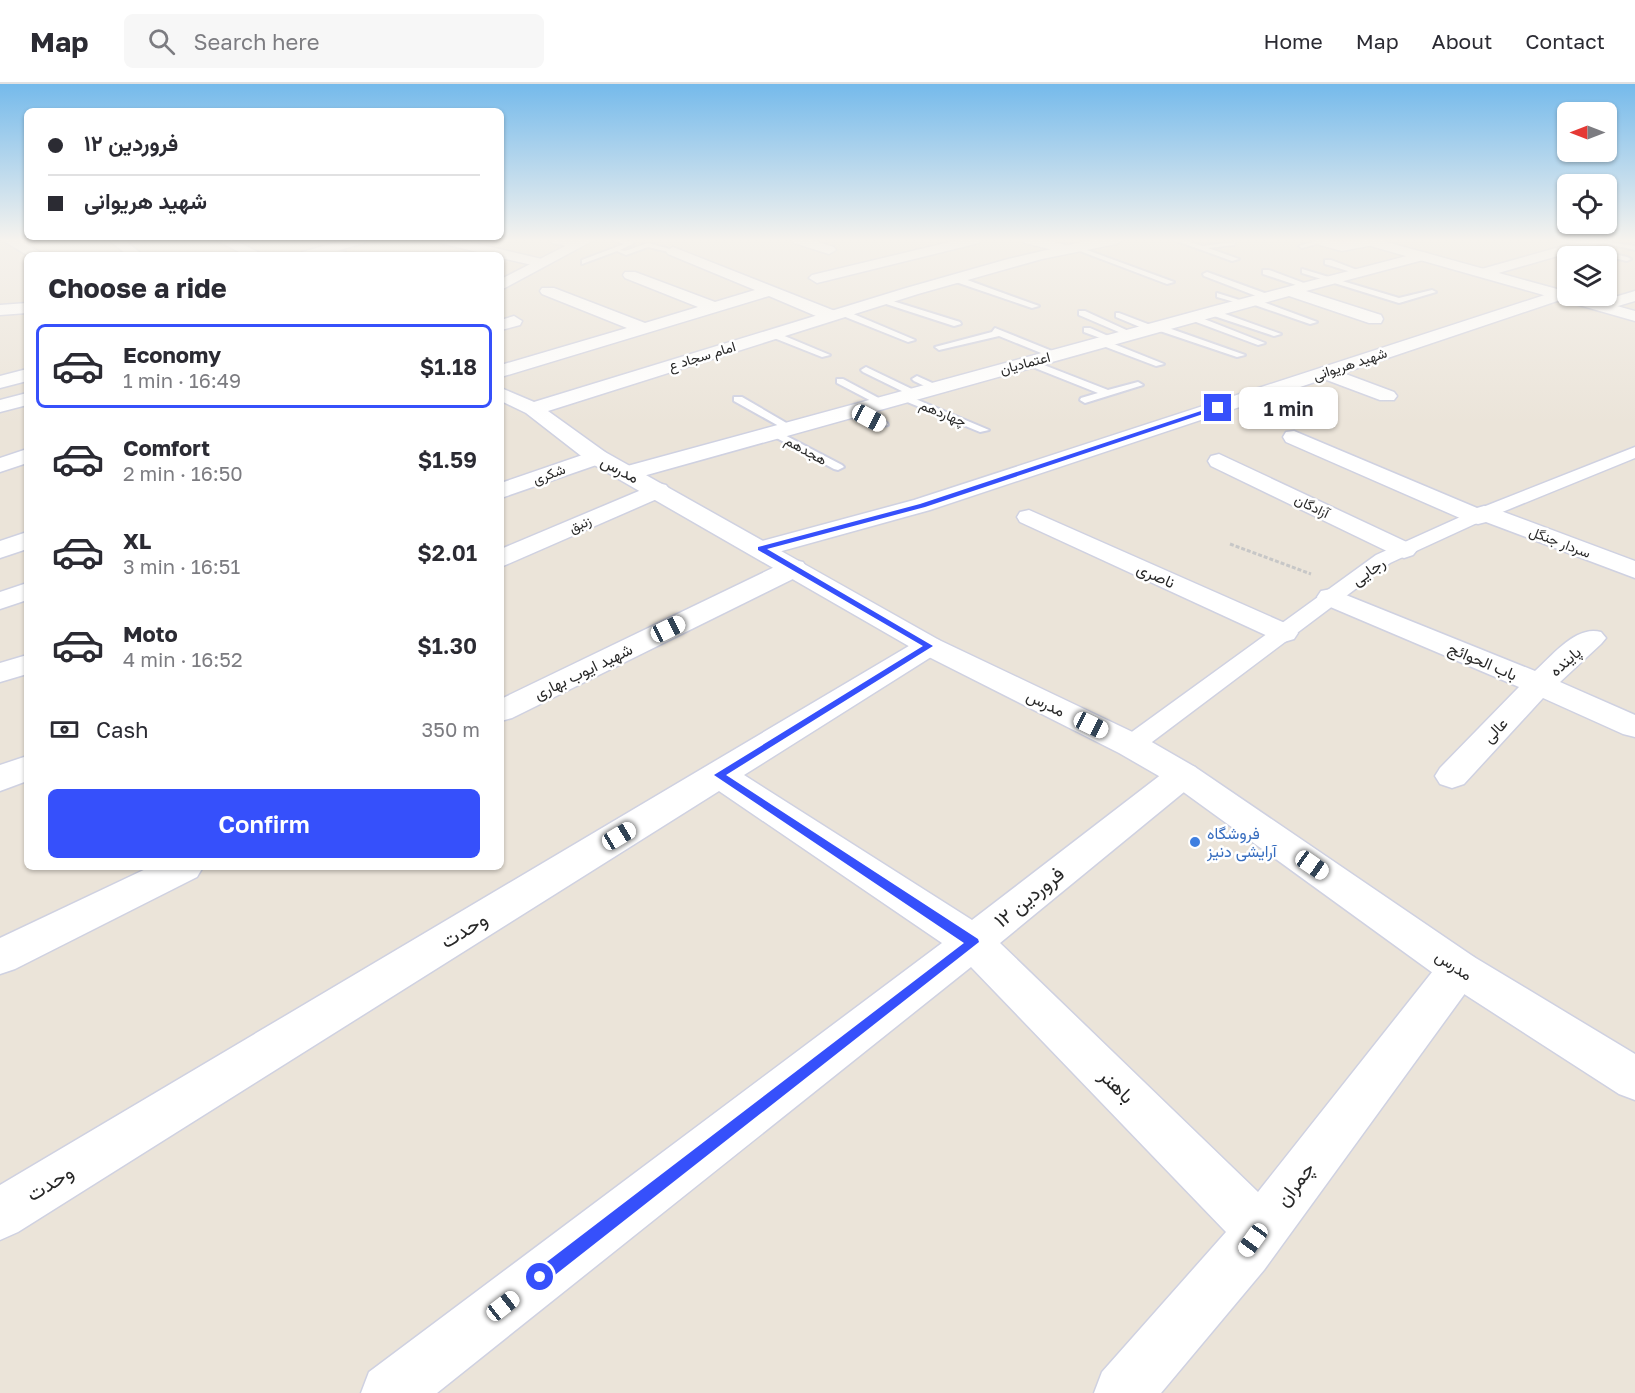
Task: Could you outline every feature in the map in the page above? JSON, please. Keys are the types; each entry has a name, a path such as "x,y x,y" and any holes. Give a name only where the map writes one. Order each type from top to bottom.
{"street":[{"path":"574,301 643,328"},
{"path":"696,301 713,308"},
{"path":"504,369 736,301"},
{"path":"798,301 835,314"},
{"name":"امام سجاد ع","path":"533,409 879,301"},
{"name":"اعتمادیان","path":"628,473 883,403 912,390 936,388 1054,355 1100,337 1131,334 1250,301"},
{"path":"1320,301 1375,319"},
{"name":"شهید هریوانی","path":"760,549 922,505 1542,301"},
{"path":"1314,316 1334,306"},
{"path":"1601,306 1635,316"},
{"path":"0,310 24,308"},
{"name":"شهید هریوانی","path":"1329,374 1387,396"},
{"path":"0,382 24,376"},
{"name":"مدرس","path":"504,395 533,409 597,457 929,646 1131,745 1183,775 1459,969 1635,1079"},
{"path":"0,406 24,400"},
{"name":"سردار جنگل","path":"1294,437 1481,515 1635,570"},
{"name":"رجایی","path":"1131,745 1383,560 1481,515 1635,452"},
{"path":"0,465 24,457"},
{"name":"شکری","path":"504,491 597,457"},
{"name":"آزادگان","path":"1219,461 1404,550"},
{"name":"زنبق","path":"504,558 658,490"},
{"name":"ناصری","path":"1029,517 1284,633"},
{"path":"0,550 24,541"},
{"name":"شهید ایوب بهاری","path":"504,710 794,568"},
{"path":"0,601 24,592"},
{"name":"باب الحوائج","path":"1338,592 1635,728"},
{"name":"پاینده","path":"1539,684 1591,638"},
{"name":"وحدت","path":"0,1214 929,646"},
{"path":"0,673 24,665"},
{"name":"عالی","path":"1452,776 1539,684"},
{"path":"0,779 24,768"},
{"name":"باهنر","path":"719,775 973,942 1260,1230"},
{"name":"۱۲ فروردین","path":"390,1393 973,942 1183,775"},
{"path":"0,957 178,870"},
{"name":"چمران","path":"1123,1393 1245,1251 1459,969"}],"lane":[{"path":"886,301 957,324"},
{"path":"1021,301 1035,306"},
{"path":"1258,301 1314,316"},
{"path":"1211,312 1277,334"},
{"path":"1082,313 1131,334"},
{"path":"835,314 911,340"},
{"path":"1119,315 1240,355"},
{"path":"1191,317 1261,343"},
{"path":"939,347 997,332 1054,355"},
{"path":"772,334 825,355"},
{"path":"1100,337 1159,364"},
{"path":"1192,349 1208,344"},
{"path":"1028,362 1108,394"},
{"name":"چهاردهم","path":"866,370 912,390 984,430"},
{"path":"840,381 883,403"},
{"path":"1085,400 1138,385"},
{"name":"هجدهم","path":"738,399 838,467"},
{"path":"855,410 883,425"}],"path":[{"path":"1230,544 1338,592"}],"place":[{"name":"فروشگاه آرایشی دنیز","path":"1195,842"}],"route":[{"path":"540,1277 973,942 719,775 929,646 760,549 922,505 1218,408"}]}
